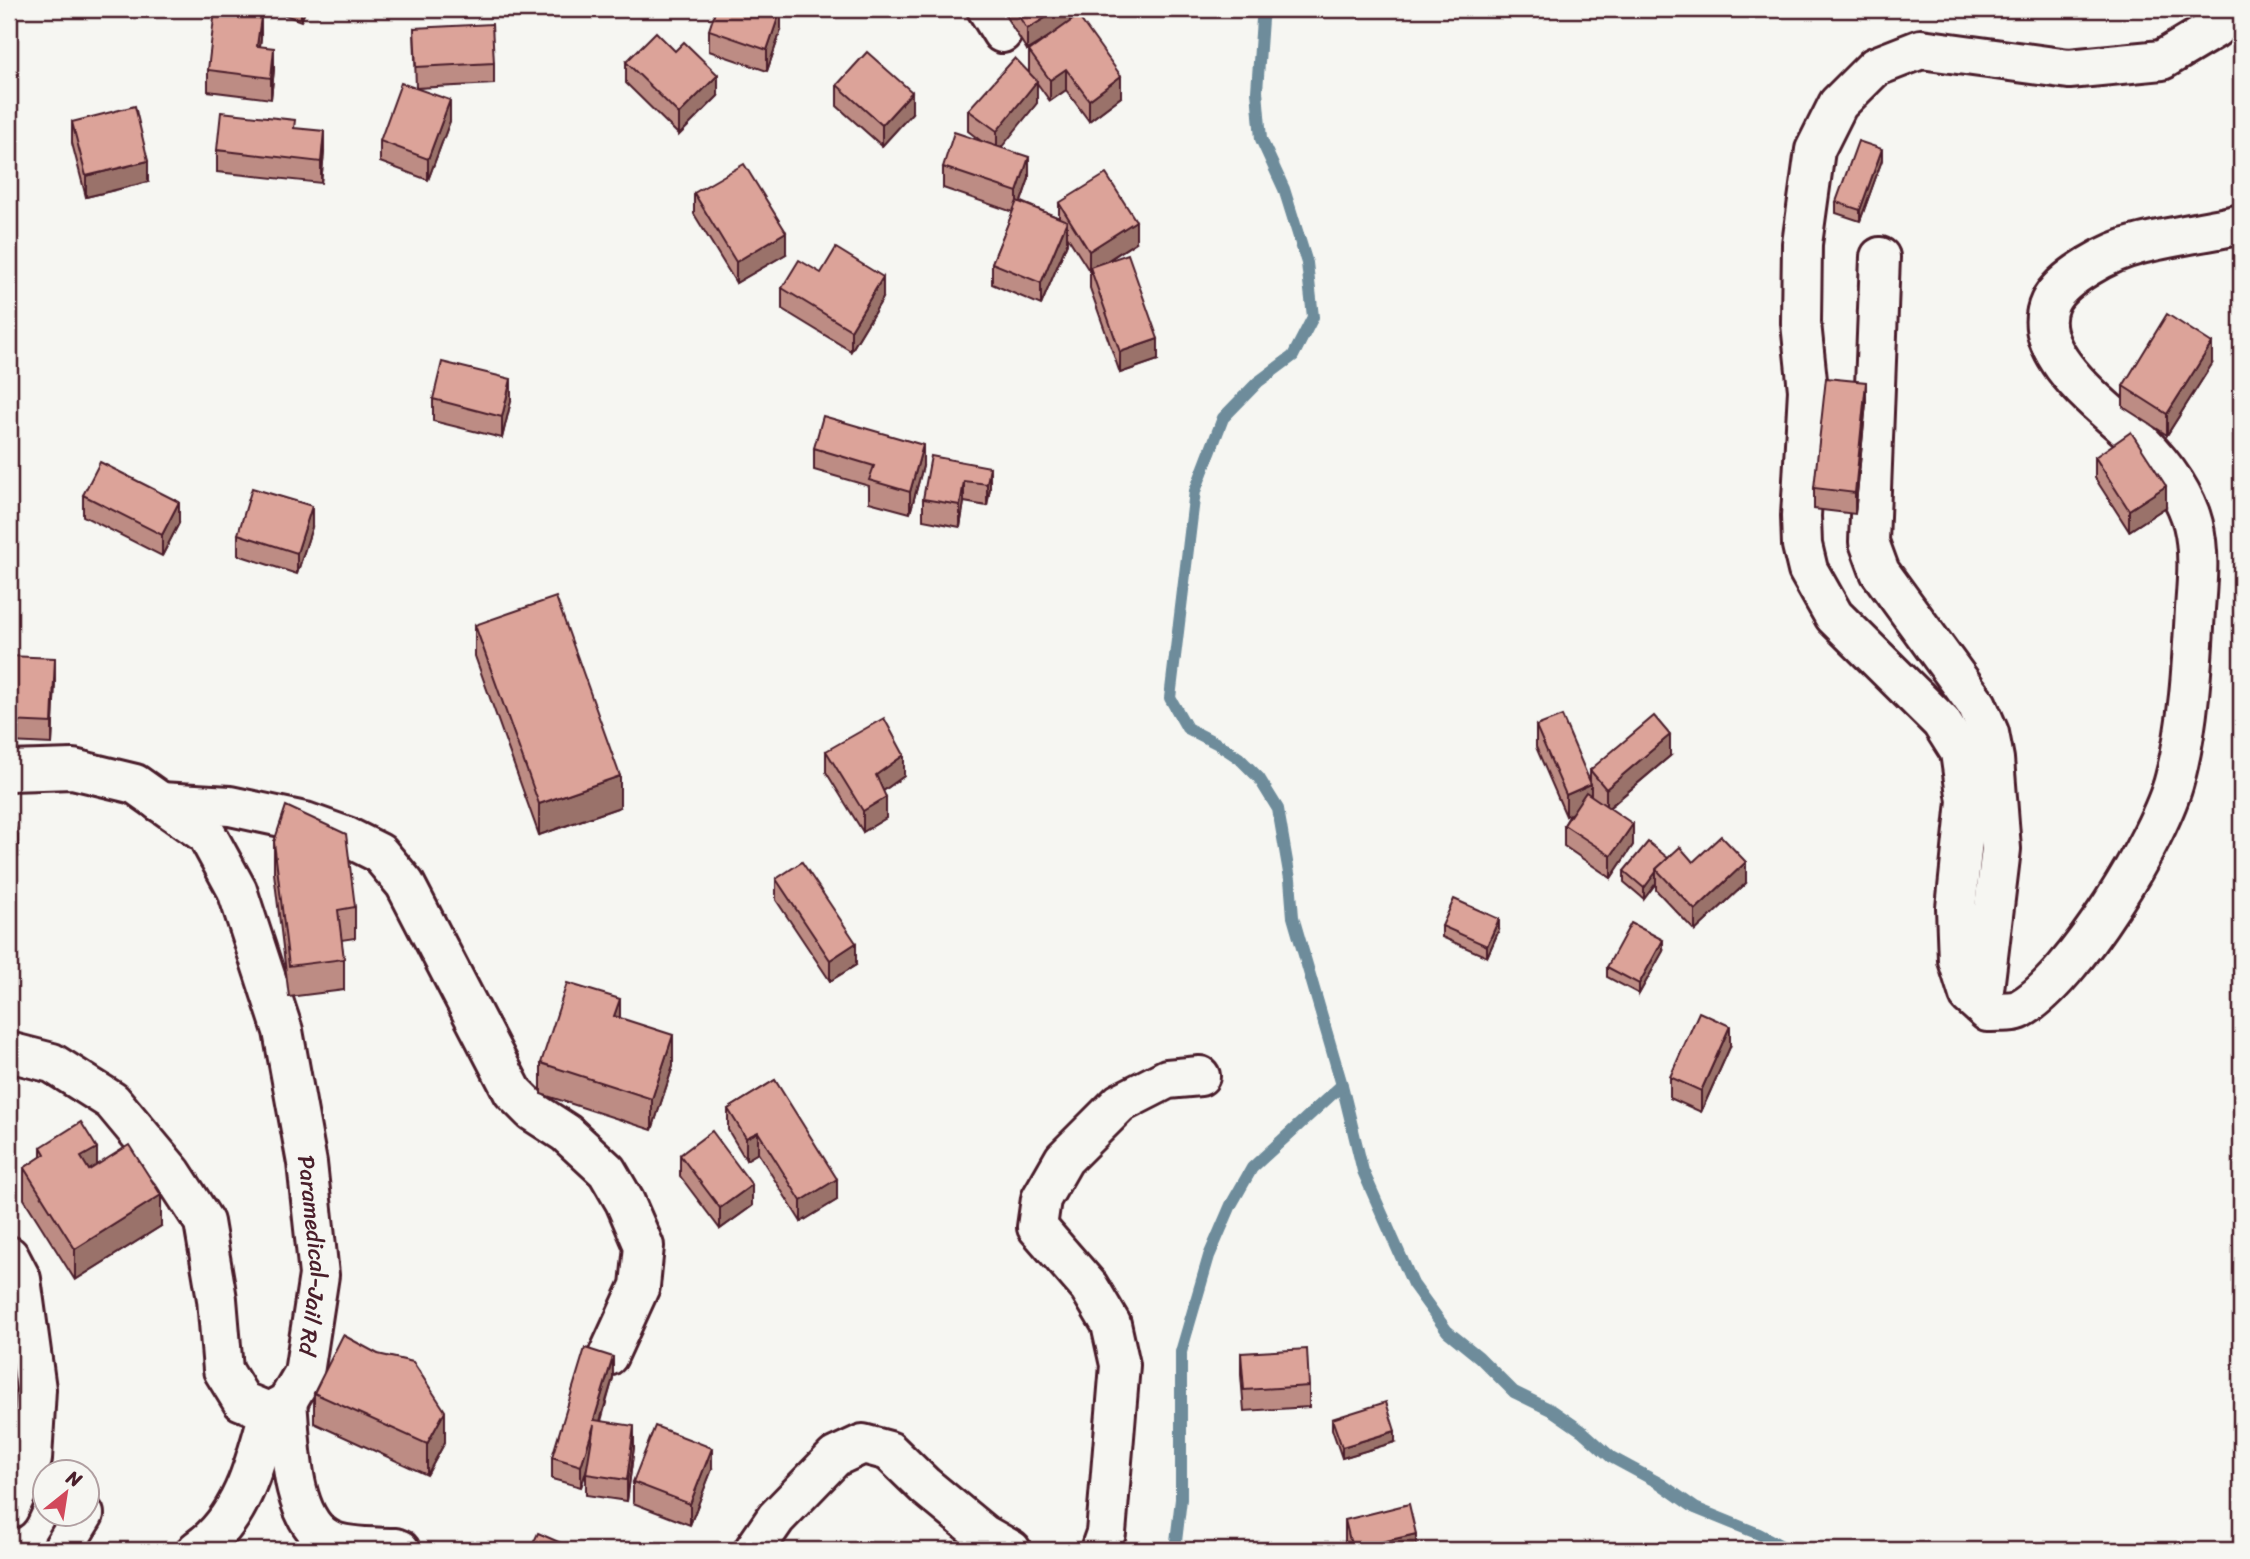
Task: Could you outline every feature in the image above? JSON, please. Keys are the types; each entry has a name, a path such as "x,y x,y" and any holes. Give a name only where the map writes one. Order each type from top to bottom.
{"street":[{"path":"2235,9 2214,29 2162,60 2139,63 2069,69 1921,49 1875,67 1838,104 1815,150 1802,244 1801,323 1808,390 1801,516 1802,545 1808,570 1834,616 1941,722 1960,752 1967,801 1956,908 1958,960 1969,995 1988,1012 2017,1010 2045,991 2075,956 2118,894 2150,837 2175,780 2184,733 2193,646 2198,564 2193,525 2182,496 2140,441 2098,404 2060,362 2045,336 2049,303 2067,281 2134,245 2241,224"},
{"path":"1880,257 1869,542 1880,572 1977,705 1989,733 1994,759 2001,849 1982,1006"},
{"name":"Paramedical-Jail Rd","path":"9,771 73,769 135,784 206,835 237,890 283,1031 307,1163 319,1275 304,1373 278,1407 232,1515 212,1540 197,1550"},
{"path":"160,802 230,806 305,822 347,837 379,853 405,884 513,1092 532,1111 566,1133 607,1171 625,1202 644,1246 640,1286 608,1356"},
{"path":"9,1052 52,1063 112,1101 172,1174 204,1222 217,1299 223,1370 242,1401 278,1407 294,1478 307,1519 326,1539 358,1547 400,1550"},
{"path":"1100,1550 1106,1533 1120,1365 1111,1324 1089,1287 1037,1227 1041,1199 1065,1159 1120,1103 1167,1079 1200,1076"},
{"path":"9,1256 21,1279 36,1390 32,1459 9,1509"},
{"path":"754,1550 776,1518 835,1457 863,1444 889,1451 925,1486 983,1534 1011,1550"},
{"path":"62,1550 75,1528"}],"building":[{"path":"716,9 781,9 767,50 709,30"},
{"path":"1014,9 1060,9 1027,29"},
{"path":"215,10 261,17 257,46 274,48 271,78 208,70"},
{"path":"1078,16 1121,76 1089,100 1066,69 1050,80 1029,51"},
{"path":"492,24 494,63 416,67 414,28"},
{"path":"656,32 675,51 684,42 718,75 679,114 626,62"},
{"path":"867,52 912,92 882,125 837,85"},
{"path":"1015,58 1037,81 997,131 968,110"},
{"path":"401,83 450,100 428,159 380,141"},
{"path":"135,106 148,161 86,176 72,122"},
{"path":"221,112 295,120 294,128 324,131 321,162 217,150"},
{"path":"954,132 1029,157 1017,192 943,167"},
{"path":"1858,141 1882,149 1860,210 1836,202"},
{"path":"744,164 786,232 736,262 694,193"},
{"path":"1106,174 1136,221 1089,251 1059,203"},
{"path":"1017,201 1067,221 1041,283 992,263"},
{"path":"836,248 883,277 851,330 782,288 799,260 821,273"},
{"path":"1128,254 1158,339 1120,352 1090,267"},
{"path":"2167,314 2212,343 2167,414 2123,386"},
{"path":"442,362 511,379 502,417 433,399"},
{"path":"1826,378 1866,382 1855,493 1814,488"},
{"path":"823,416 923,445 910,492 869,480 874,466 814,448"},
{"path":"2131,432 2166,486 2129,510 2095,457"},
{"path":"931,456 990,467 987,484 964,481 960,505 923,499"},
{"path":"100,462 179,502 162,535 83,495"},
{"path":"252,488 312,506 297,553 238,534"},
{"path":"556,597 620,776 539,804 475,625"},
{"path":"9,656 55,658 52,723 9,721"},
{"path":"1562,716 1591,784 1566,795 1536,726"},
{"path":"1654,716 1670,735 1606,789 1590,770"},
{"path":"884,718 904,755 876,775 886,797 863,811 826,751"},
{"path":"1586,792 1633,824 1611,856 1564,825"},
{"path":"286,806 346,834 355,907 338,910 344,959 289,966 274,842"},
{"path":"9,810 18,835 9,839"},
{"path":"1721,836 1746,862 1695,910 1656,869 1680,847 1693,862"},
{"path":"1648,842 1668,858 1656,869 1644,888 1624,871"},
{"path":"802,862 856,943 830,960 776,879"},
{"path":"1454,899 1499,919 1487,946 1442,926"},
{"path":"1631,923 1663,940 1639,984 1607,967"},
{"path":"567,983 620,999 614,1016 673,1035 652,1099 541,1063"},
{"path":"1699,1012 1730,1026 1701,1091 1670,1077"},
{"path":"775,1080 837,1179 801,1201 758,1132 746,1138 728,1109"},
{"path":"81,1122 97,1148 81,1157 89,1170 129,1145 161,1195 75,1249 24,1168 45,1154 41,1147"},
{"path":"712,1131 752,1185 720,1208 680,1155"},
{"path":"343,1335 378,1354 413,1362 445,1411 427,1444 314,1393"},
{"path":"585,1348 613,1357 594,1420 634,1426 627,1480 586,1474 594,1425 581,1466 552,1457"},
{"path":"1307,1349 1309,1386 1244,1390 1241,1353"},
{"path":"1386,1402 1395,1431 1342,1447 1332,1419"},
{"path":"655,1426 712,1448 690,1504 633,1482"},
{"path":"1409,1504 1416,1534 1352,1549 1345,1520"},
{"path":"538,1533 577,1550 530,1550"}],"waterway":[{"path":"1265,9 1257,91 1261,139 1284,189 1307,263 1313,317 1293,356 1258,382 1223,418 1195,491 1170,698 1187,728 1239,758 1259,778 1278,809 1290,879 1293,917 1342,1085 1363,1171 1413,1284 1447,1331 1479,1357 1514,1392 1553,1411 1582,1431 1611,1457 1661,1484 1695,1508 1759,1534 1789,1550"},
{"path":"1175,1550 1181,1499 1181,1352 1209,1256 1231,1205 1252,1168 1342,1085"}]}
